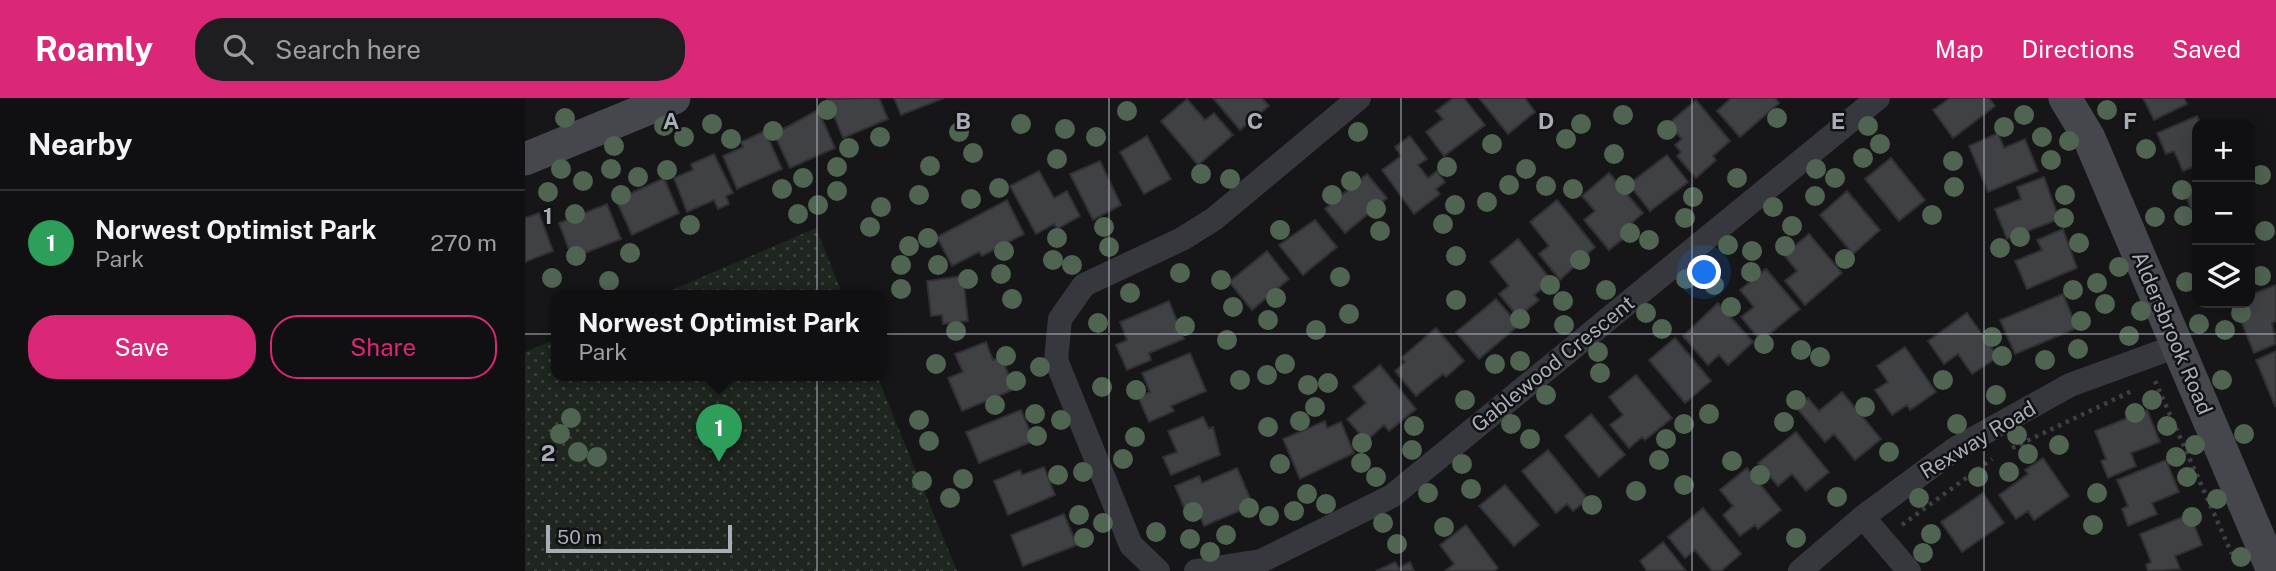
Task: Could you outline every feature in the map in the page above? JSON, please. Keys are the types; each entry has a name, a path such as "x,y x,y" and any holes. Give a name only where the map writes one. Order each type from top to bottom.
{"street":[{"path":"525,159 674,98"},
{"path":"1158,571 1131,545 1056,360 1060,319 1084,285 1182,239 1214,219 1359,98"},
{"name":"Gablewood Crescent","path":"1196,571 1261,561 1392,496 1878,98"},
{"name":"Aldersbrook Road","path":"2065,98 2089,138 2273,571"},
{"name":"Rexway Road","path":"1800,571 1863,517 1955,449 2070,385 2177,346"},
{"path":"1863,517 1909,571"}],"path":[{"path":"2007,451 2156,380 2234,558"},
{"path":"1902,525 1995,456"}],"shaded area":[{"path":"816,228 841,290 672,290"},
{"path":"551,341 551,381 879,381 957,571 525,571 525,352"}],"building":[{"path":"879,98 888,119 843,138 827,99"},
{"path":"894,98 944,98 901,115"},
{"path":"1213,98 1262,98 1269,106 1240,130"},
{"path":"1453,98 1464,98 1485,125 1444,156 1426,132 1443,119 1436,111"},
{"path":"1479,98 1525,98 1535,112 1508,134"},
{"path":"1731,98 1775,98 1779,103 1740,137 1717,111"},
{"path":"1950,98 1989,98 1995,106 1953,138 1933,110"},
{"path":"2143,98 2184,98 2187,104 2154,120"},
{"path":"1187,99 1205,120 1214,113 1233,135 1198,165 1161,121"},
{"path":"1696,100 1730,141 1713,156 1716,160 1696,178 1677,156 1681,152 1675,145 1682,139 1668,124"},
{"path":"818,110 835,148 790,168 774,134"},
{"path":"2197,116 2198,119 2192,119 2192,167 2183,171 2174,151 2166,154 2157,133"},
{"path":"765,131 782,169 737,189 723,156 743,147 741,142"},
{"path":"1998,133 2004,148 2025,139 2038,171 1988,192 1969,146"},
{"path":"1147,136 1171,179 1144,194 1120,152"},
{"path":"1410,136 1427,159 1418,165 1428,178 1437,171 1445,182 1436,189 1440,194 1414,214 1382,170 1401,156 1395,147"},
{"path":"714,154 733,193 726,196 729,204 718,209 714,200 687,212 674,178 693,170 691,164"},
{"path":"1667,155 1688,182 1650,211 1629,184"},
{"path":"1891,158 1925,200 1899,221 1865,179"},
{"path":"1100,161 1121,205 1093,220 1070,174"},
{"path":"1039,171 1054,198 1067,191 1080,216 1057,229 1054,224 1036,234 1010,186"},
{"path":"1609,173 1643,213 1626,228 1630,233 1609,250 1584,220 1595,211 1582,196"},
{"path":"1367,174 1387,198 1345,233 1325,209"},
{"path":"2044,177 2059,219 2007,239 1995,209 2021,199 2017,187"},
{"path":"664,178 679,213 632,235 616,200"},
{"path":"2192,190 2192,212 2185,193"},
{"path":"1847,191 1880,230 1853,254 1820,215"},
{"path":"1007,200 1024,234 982,256 979,252 952,266 937,237"},
{"path":"1557,200 1595,247 1560,280 1539,254 1549,246 1530,222"},
{"path":"607,204 621,239 572,258 559,223"},
{"path":"539,213 553,251 525,262 525,218"},
{"path":"1315,220 1337,247 1303,275 1279,245"},
{"path":"2063,229 2077,268 2027,289 2015,261 2042,250 2037,240"},
{"path":"1809,234 1842,273 1805,305 1785,281 1797,271 1784,255"},
{"path":"1518,239 1552,281 1534,295 1539,300 1518,317 1499,294 1509,286 1490,262"},
{"path":"1267,251 1289,279 1252,310 1229,282"},
{"path":"1766,269 1800,309 1761,341 1741,317 1754,307 1740,290"},
{"path":"963,276 968,321 943,324 942,315 931,316 927,281"},
{"path":"2276,285 2276,321 2272,323 2276,344 2254,353 2241,321 2246,320 2241,308 2255,308 2255,293"},
{"path":"2063,294 2077,328 2015,354 2000,320"},
{"path":"1496,299 1519,325 1479,359 1456,332"},
{"path":"1169,301 1184,339 1149,353 1151,360 1127,370 1116,345 1127,340 1120,322"},
{"path":"1718,303 1753,342 1728,365 1719,355 1708,365 1683,336"},
{"path":"1967,313 1998,357 1972,374 1958,354 1944,364 1928,341"},
{"path":"1436,328 1464,361 1446,377 1443,374 1416,396 1395,371 1405,362 1401,358"},
{"path":"1675,338 1711,381 1685,403 1649,360"},
{"path":"986,342 993,360 1001,357 1015,389 962,411 948,378 963,372 955,354"},
{"path":"1905,347 1936,392 1910,410 1907,405 1892,415 1875,390 1888,382 1877,366"},
{"path":"2276,351 2276,406 2275,406 2256,360"},
{"path":"1190,353 1206,391 1171,406 1174,411 1149,422 1138,397 1150,392 1142,373"},
{"path":"1380,365 1416,409 1389,431 1384,425 1366,441 1347,419 1366,403 1353,387"},
{"path":"1636,375 1672,418 1645,440 1642,437 1629,448 1610,425 1623,415 1609,397"},
{"path":"1842,392 1881,439 1855,460 1834,434 1825,442 1797,408 1808,398 1819,411"},
{"path":"1021,410 1034,441 979,463 966,432"},
{"path":"2147,410 2160,442 2131,453 2136,466 2108,478 2101,461 2106,459 2095,431"},
{"path":"1591,414 1625,455 1599,477 1565,436"},
{"path":"1203,417 1209,429 1213,427 1220,455 1171,475 1163,457 1177,452 1168,431"},
{"path":"1325,421 1327,428 1341,422 1354,453 1300,479 1283,439"},
{"path":"1796,432 1829,472 1806,491 1792,474 1778,486 1758,463"},
{"path":"1548,450 1588,499 1573,511 1567,504 1556,513 1522,471"},
{"path":"2043,458 2069,496 2034,520 2028,511 2016,519 1999,495 2028,474 2025,470"},
{"path":"2166,460 2179,492 2152,503 2157,514 2128,526 2122,509 2128,506 2117,480"},
{"path":"1044,467 1055,495 1008,515 994,481 1020,470 1022,475"},
{"path":"1237,468 1253,505 1204,526 1196,507 1186,512 1175,486 1199,476 1202,483"},
{"path":"1747,468 1781,510 1758,529 1755,525 1740,536 1723,515 1733,506 1720,490"},
{"path":"1505,485 1539,525 1514,546 1479,506"},
{"path":"1983,493 2004,523 1962,552 1941,522"},
{"path":"1703,508 1741,554 1721,571 1712,571 1695,550 1685,558 1668,537"},
{"path":"1064,514 1077,545 1023,566 1011,535"},
{"path":"2190,514 2202,545 2175,556 2180,569 2148,571 2146,565 2151,562 2140,534"},
{"path":"1466,525 1498,568 1494,571 1445,571 1454,564 1440,545"},
{"path":"1663,542 1686,571 1647,571 1640,561"},
{"path":"1395,562 1399,568 1410,562 1414,571 1376,571"}],"place":[{"name":"Norwest Optimist Park","path":"719,462"}]}
